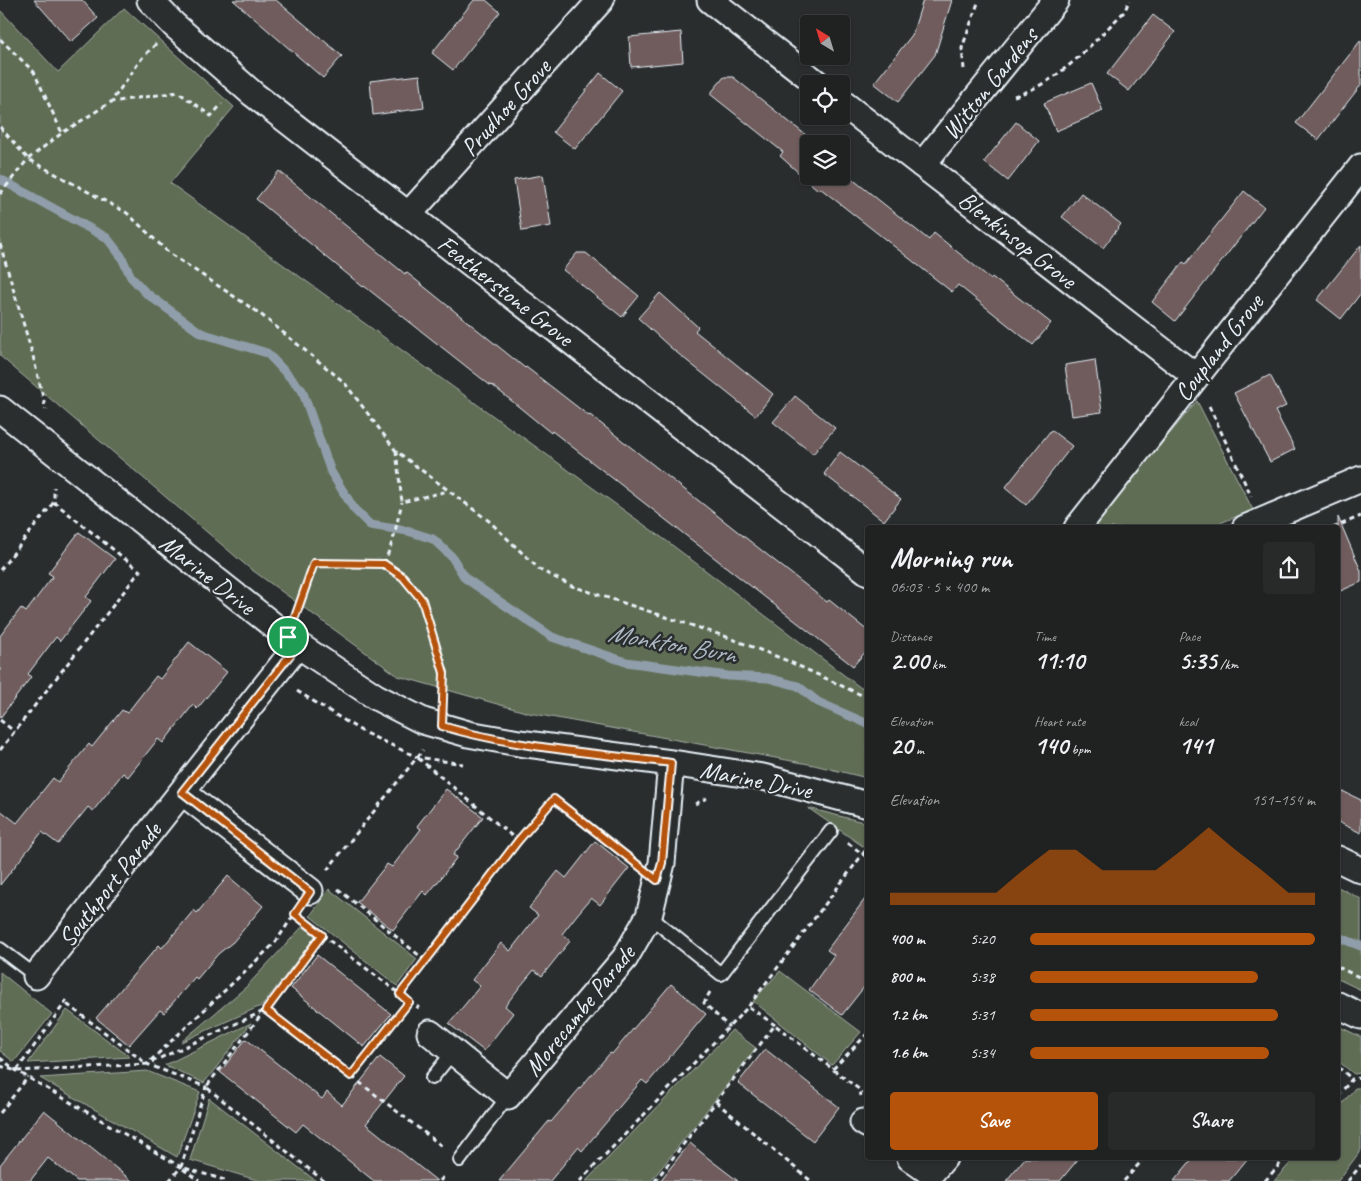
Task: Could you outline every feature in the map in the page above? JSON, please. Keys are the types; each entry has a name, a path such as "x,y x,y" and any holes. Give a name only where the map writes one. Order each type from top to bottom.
{"street":[{"name":"Featherstone Grove","path":"150,0 174,25 241,83 865,570"},
{"name":"Prudhoe Grove","path":"409,214 601,0"},
{"path":"710,0 806,75"},
{"name":"Witton Gardens","path":"922,165 1056,0"},
{"name":"Blenkinsop Grove","path":"850,109 1195,376"},
{"name":"Coupland Grove","path":"1079,525 1361,167"},
{"name":"Marine Drive","path":"0,409 293,641 376,697 423,721 468,734 519,743 763,777 865,804"},
{"path":"1254,524 1361,479"},
{"name":"Southport Parade","path":"36,976 182,792 293,641"},
{"name":"Morecambe Parade","path":"430,1033 508,1096 625,958 649,916 662,863 671,763"},
{"path":"182,792 316,884"},
{"path":"1340,860 1361,870"},
{"path":"1340,1006 1361,1016"},
{"path":"914,1160 934,1171"}],"lane":[{"path":"649,916 721,974 831,832"},
{"path":"0,949 36,976"},
{"path":"432,1078 453,1052"},
{"path":"460,1160 508,1096"}],"path":[{"path":"968,110 962,48 979,0"},
{"path":"1012,97 1030,92 1067,68 1125,11 1129,0"},
{"path":"0,194 28,159 62,133 111,102 142,58 174,25"},
{"path":"0,40 34,72 62,133"},
{"path":"111,102 178,92 211,116 241,83"},
{"path":"0,127 28,159 127,213 169,253 259,313 344,382 396,451 489,521 540,570 572,586 727,637 788,661 865,697"},
{"path":"0,244 33,356 56,454 54,502 0,570"},
{"path":"1195,376 1254,524"},
{"path":"384,564 393,540 402,502 396,451"},
{"path":"402,502 448,490"},
{"path":"0,750 140,572 54,502"},
{"path":"1340,525 1361,516"},
{"path":"147,1064 275,943 316,884 442,726 444,673 422,600 403,577 384,564 314,563 293,641"},
{"path":"0,720 15,732"},
{"path":"417,757 518,841"},
{"path":"400,994 518,841 554,799 657,880"},
{"path":"580,1181 748,1007 865,851"},
{"path":"316,884 426,961"},
{"path":"295,914 409,1002 351,1076"},
{"path":"169,1181 181,1167 206,1087 322,935"},
{"path":"1340,968 1361,978"},
{"path":"721,974 704,1003 729,1027"},
{"path":"17,1071 68,1000 68,1005 147,1064 206,1087 324,1181"},
{"path":"748,1007 775,1025 860,1090 865,1123"},
{"path":"0,1066 17,1071 147,1064 266,1010"},
{"path":"266,1010 460,1160"},
{"path":"655,1181 775,1025"},
{"path":"833,1069 865,1036"},
{"path":"0,1058 17,1071 181,1167 199,1181"},
{"path":"1340,1069 1352,1079"},
{"path":"0,1113 28,1077"},
{"path":"1340,1094 1352,1079 1361,1078"},
{"path":"716,1102 811,1181"},
{"path":"1124,1181 1142,1160"},
{"path":"1265,1181 1283,1160"},
{"path":"1348,1181 1361,1165"},
{"path":"181,1167 228,1181"}],"green space":[{"path":"124,8 234,107 170,183 668,542 861,688 865,683 865,778 814,765 529,713 398,676 248,567 0,356 0,10 58,72"},
{"path":"1197,401 1253,510 1215,525 1094,525"},
{"path":"808,808 865,822 864,847"},
{"path":"1340,888 1361,899 1361,990 1340,980"},
{"path":"329,889 417,959 397,986 310,916"},
{"path":"303,926 316,936 263,1005 181,1042 246,987"},
{"path":"780,971 861,1032 832,1065 753,1001"},
{"path":"0,972 52,1014 14,1062 0,1051"},
{"path":"67,1010 130,1057 28,1063"},
{"path":"251,1023 204,1083 165,1065"},
{"path":"1340,1027 1361,1037 1361,1073 1354,1074 1340,1063"},
{"path":"732,1030 756,1048 651,1181 586,1181"},
{"path":"147,1071 200,1092 177,1157 40,1078"},
{"path":"1355,1088 1361,1088 1361,1150 1338,1181 1274,1181 1293,1160 1340,1160 1340,1107"},
{"path":"209,1098 316,1181 260,1181 190,1160"}],"building":[{"path":"34,0 82,0 98,18 71,42"},
{"path":"233,0 276,0 342,56 323,78"},
{"path":"474,0 486,0 500,12 453,70 432,53"},
{"path":"923,0 952,0 935,55 898,102 874,83 912,35"},
{"path":"1153,15 1175,32 1129,91 1107,74"},
{"path":"681,32 683,62 631,67 629,37"},
{"path":"1361,40 1361,85 1318,140 1296,123"},
{"path":"600,73 622,91 575,149 553,132"},
{"path":"420,75 424,108 373,115 370,81"},
{"path":"724,77 733,77 806,135 800,135 800,174 780,156 783,152 710,94"},
{"path":"1091,83 1103,111 1056,131 1044,103"},
{"path":"1016,122 1039,141 1008,181 984,162"},
{"path":"279,171 405,274 406,272 525,368 590,415 827,602 829,600 865,629 865,652 853,666 552,431 551,433 492,385 363,287 256,199"},
{"path":"543,175 551,226 522,231 514,180"},
{"path":"850,177 929,240 934,233 991,279 992,277 1051,323 1033,345 958,285 952,292 820,188 818,190 812,185 850,185"},
{"path":"1244,191 1264,207 1175,321 1152,302 1183,262 1186,264"},
{"path":"1081,193 1121,224 1103,248 1062,217"},
{"path":"1361,245 1361,293 1341,319 1317,300"},
{"path":"577,253 586,253 639,296 622,317 563,270"},
{"path":"660,293 698,327 695,331 773,394 756,416 671,348 638,318"},
{"path":"1095,360 1102,412 1072,416 1065,365"},
{"path":"1270,375 1286,406 1275,411 1295,449 1270,462 1234,393"},
{"path":"795,396 835,428 813,454 773,422"},
{"path":"1051,430 1072,446 1026,505 1005,488"},
{"path":"840,452 901,499 884,521 824,474"},
{"path":"1338,517 1361,571 1361,582 1340,591 1340,525 1338,525"},
{"path":"79,532 115,559 86,597 91,601 60,641 56,637 28,674 31,677 0,718 0,636 21,608 26,612 53,576 48,573"},
{"path":"189,642 227,672 197,709 193,705 163,743 158,739 128,777 123,773 93,811 88,807 58,844 42,832 0,885 0,810 17,823 53,778 58,782 89,744 92,747 122,710 127,713 156,676 160,679"},
{"path":"446,789 483,817 453,855 457,857 441,878 427,895 423,891 393,930 357,902 387,864 392,867 421,829 417,826"},
{"path":"1340,790 1361,800 1361,833 1340,823"},
{"path":"595,841 629,868 600,905 591,898 576,916 562,934 570,941 542,976 534,970 519,988 505,1006 513,1013 484,1051 449,1024 480,986 472,980 501,943 510,951 538,915 529,908 558,871 566,878"},
{"path":"228,876 263,906 233,942 218,954 197,979 195,977 164,1013 160,1010 129,1045 96,1018 159,945 162,948 194,910 197,913"},
{"path":"865,899 865,986 842,1015 809,990 834,955 827,950"},
{"path":"317,955 391,1014 364,1047 291,988"},
{"path":"671,984 706,1014 647,1084 642,1080 582,1151 578,1147 550,1181 499,1181 549,1121 551,1122 610,1053 612,1054"},
{"path":"246,1039 322,1099 327,1092 342,1105 380,1057 404,1076 366,1124 437,1181 374,1181 303,1124 296,1132 220,1072"},
{"path":"765,1049 839,1107 813,1141 738,1083"},
{"path":"44,1110 132,1181 77,1181 48,1158 30,1181 0,1181 0,1165"},
{"path":"690,1143 708,1158 738,1181 660,1181"},
{"path":"1023,1160 1077,1160 1060,1181 1006,1181"},
{"path":"1191,1160 1246,1160 1229,1181 1174,1181"}],"waterway":[{"name":"Monkton Burn","path":"0,179 107,238 121,256 131,277 146,293 201,333 267,353 302,390 331,472 354,509 370,525 408,531 433,539 452,557 465,578 552,637 626,662 728,676 768,678 798,686 818,702 865,723"},
{"name":"Monkton Burn","path":"1340,938 1361,946"}],"route":[{"path":"314,563 384,564 403,577 422,600 444,673 442,726 468,734 519,743 671,763 662,863 657,880 554,799 518,841 400,994 409,1002 351,1076 266,1010 322,935 295,914 310,892 182,792 298,645 288,637 314,563"}]}
